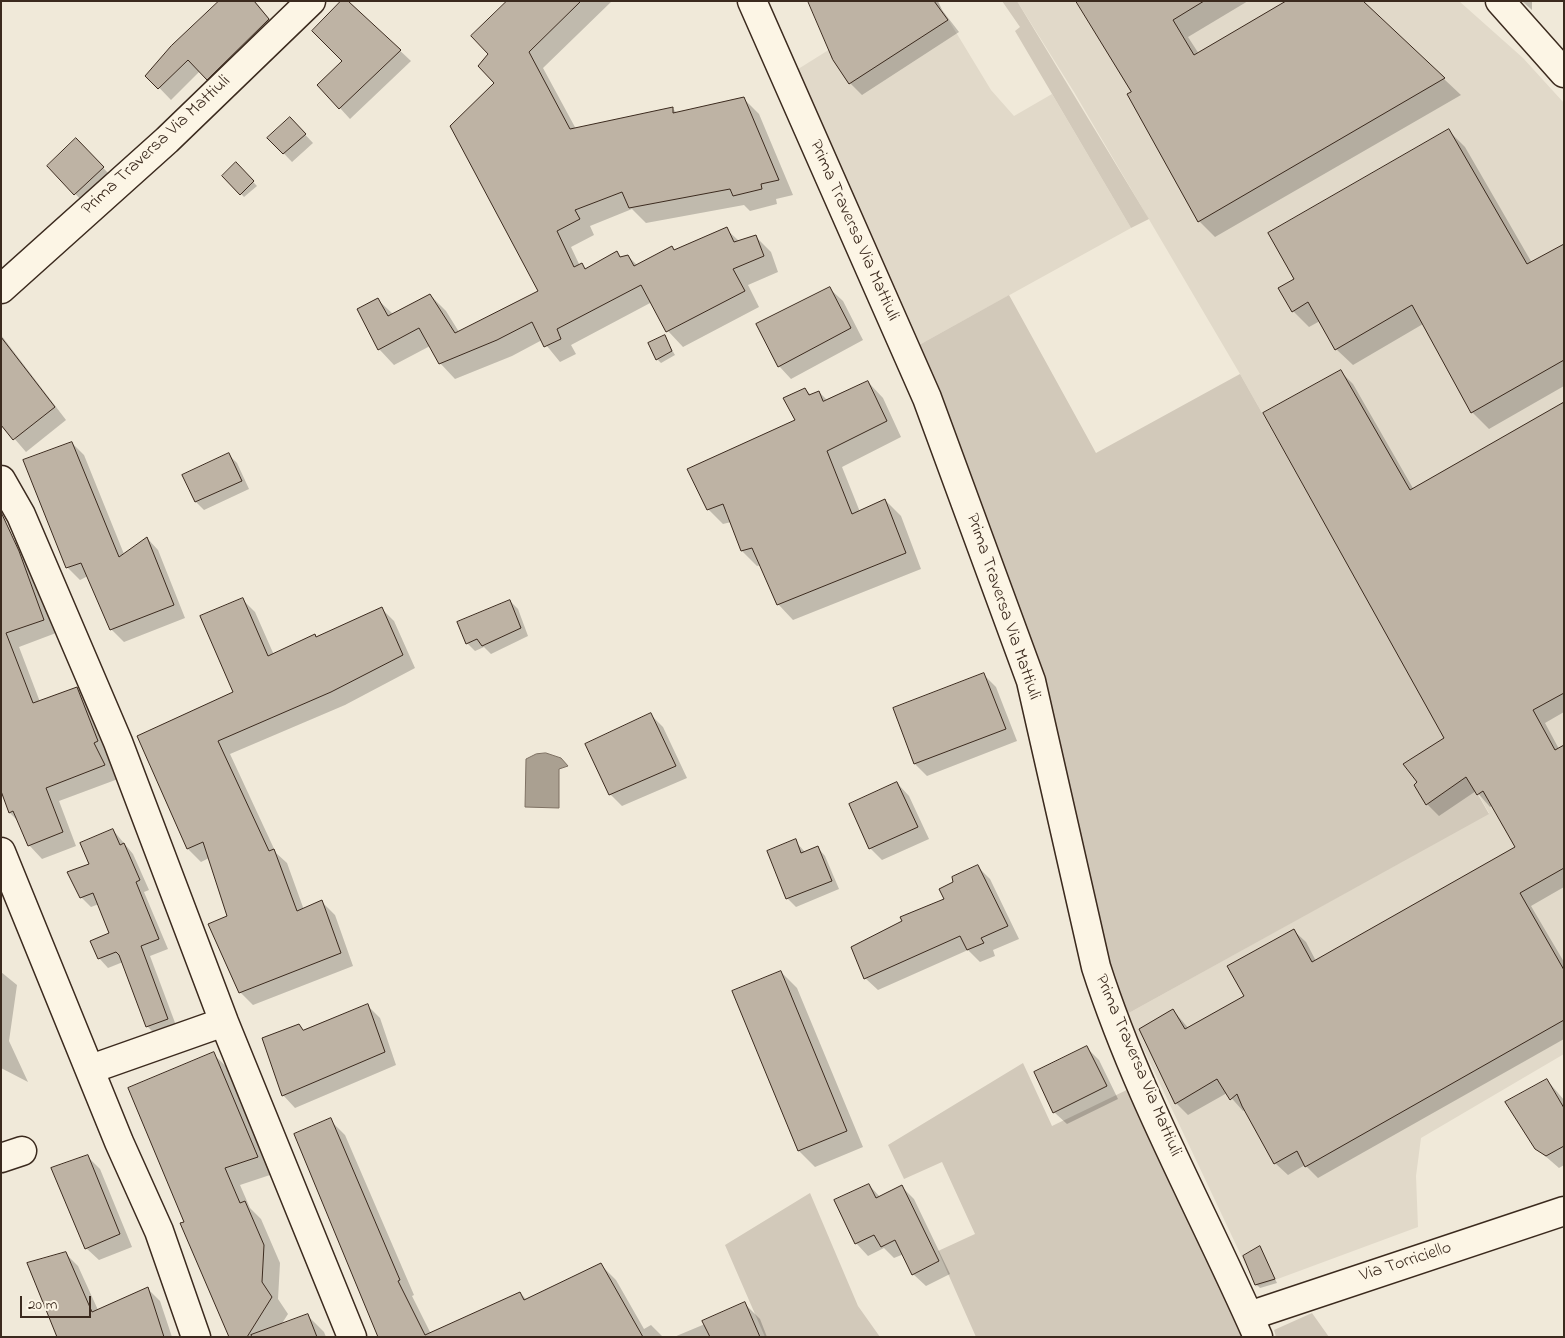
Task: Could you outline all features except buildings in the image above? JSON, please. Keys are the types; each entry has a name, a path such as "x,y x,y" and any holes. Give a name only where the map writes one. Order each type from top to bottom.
{"street":[{"name":"Prima Traversa Via Mattiuli","path":"1,289 167,140 311,1"},
{"name":"Prima Traversa Via Mattiuli","path":"752,1 926,398 1031,681 1096,967 1106,999 1162,1130 1253,1326"},
{"path":"1500,1 1564,72"},
{"path":"1,480 21,515 118,742 224,1022 352,1337"},
{"path":"1,852 91,1069 119,1142 159,1231 196,1337"},
{"path":"91,1069 224,1022"},
{"name":"Via Torriciello","path":"1253,1326 1564,1211"}],"shaded area":[{"path":"907,1 937,1 991,90 1014,116 1052,94 1131,228 919,345 795,71"},
{"path":"1002,1 1017,1 1149,219 1131,228 1015,31 1020,27"},
{"path":"1017,1 1459,1 1523,58 1564,103 1564,1054 1421,1138 1416,1176 1418,1227 1256,1287 1127,1014 1489,813 1240,374 1074,92"},
{"path":"1009,295 1096,453 1240,374 1489,814 1127,1014 1108,957 1068,776 1013,595 919,345"},
{"path":"546,753 561,758 568,766 559,769 559,808 525,807 526,759 536,754"},
{"path":"1023,1063 1052,1126 1135,1086 1242,1337 976,1337 938,1251 975,1234 942,1162 904,1179 888,1145"},
{"path":"810,1193 858,1306 880,1337 765,1337 725,1245"},
{"path":"1312,1313 1329,1337 1276,1337 1274,1330"}]}
